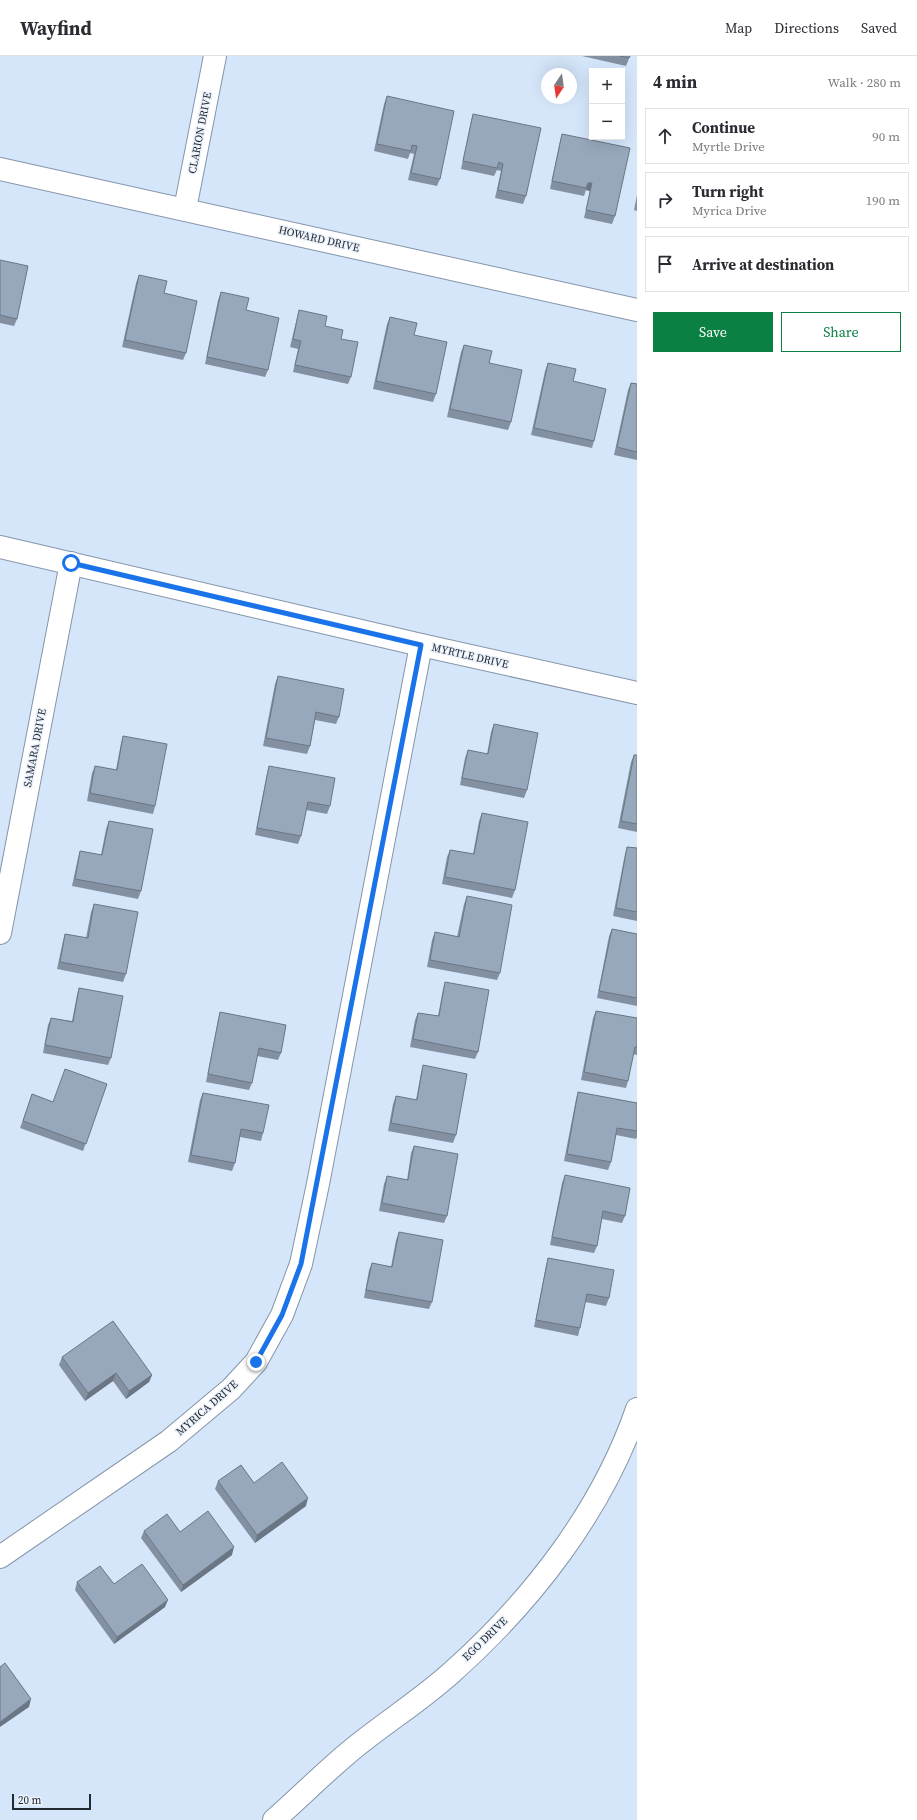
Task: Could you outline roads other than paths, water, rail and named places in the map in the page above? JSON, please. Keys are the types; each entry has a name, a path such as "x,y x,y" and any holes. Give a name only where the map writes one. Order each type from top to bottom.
{"street":[{"name":"CLARION DRIVE","path":"185,209 215,56"},
{"name":"HOWARD DRIVE","path":"0,169 637,310"},
{"name":"MYRTLE DRIVE","path":"0,547 421,645 637,693"},
{"name":"SAMARA DRIVE","path":"0,933 71,563"},
{"name":"MYRICA DRIVE","path":"0,1557 169,1441 231,1389 256,1362 282,1315 301,1264 315,1199 421,645"},
{"name":"EGO DRIVE","path":"274,1820 348,1753 450,1674 515,1610 554,1561 593,1504 629,1433 637,1409"}]}
